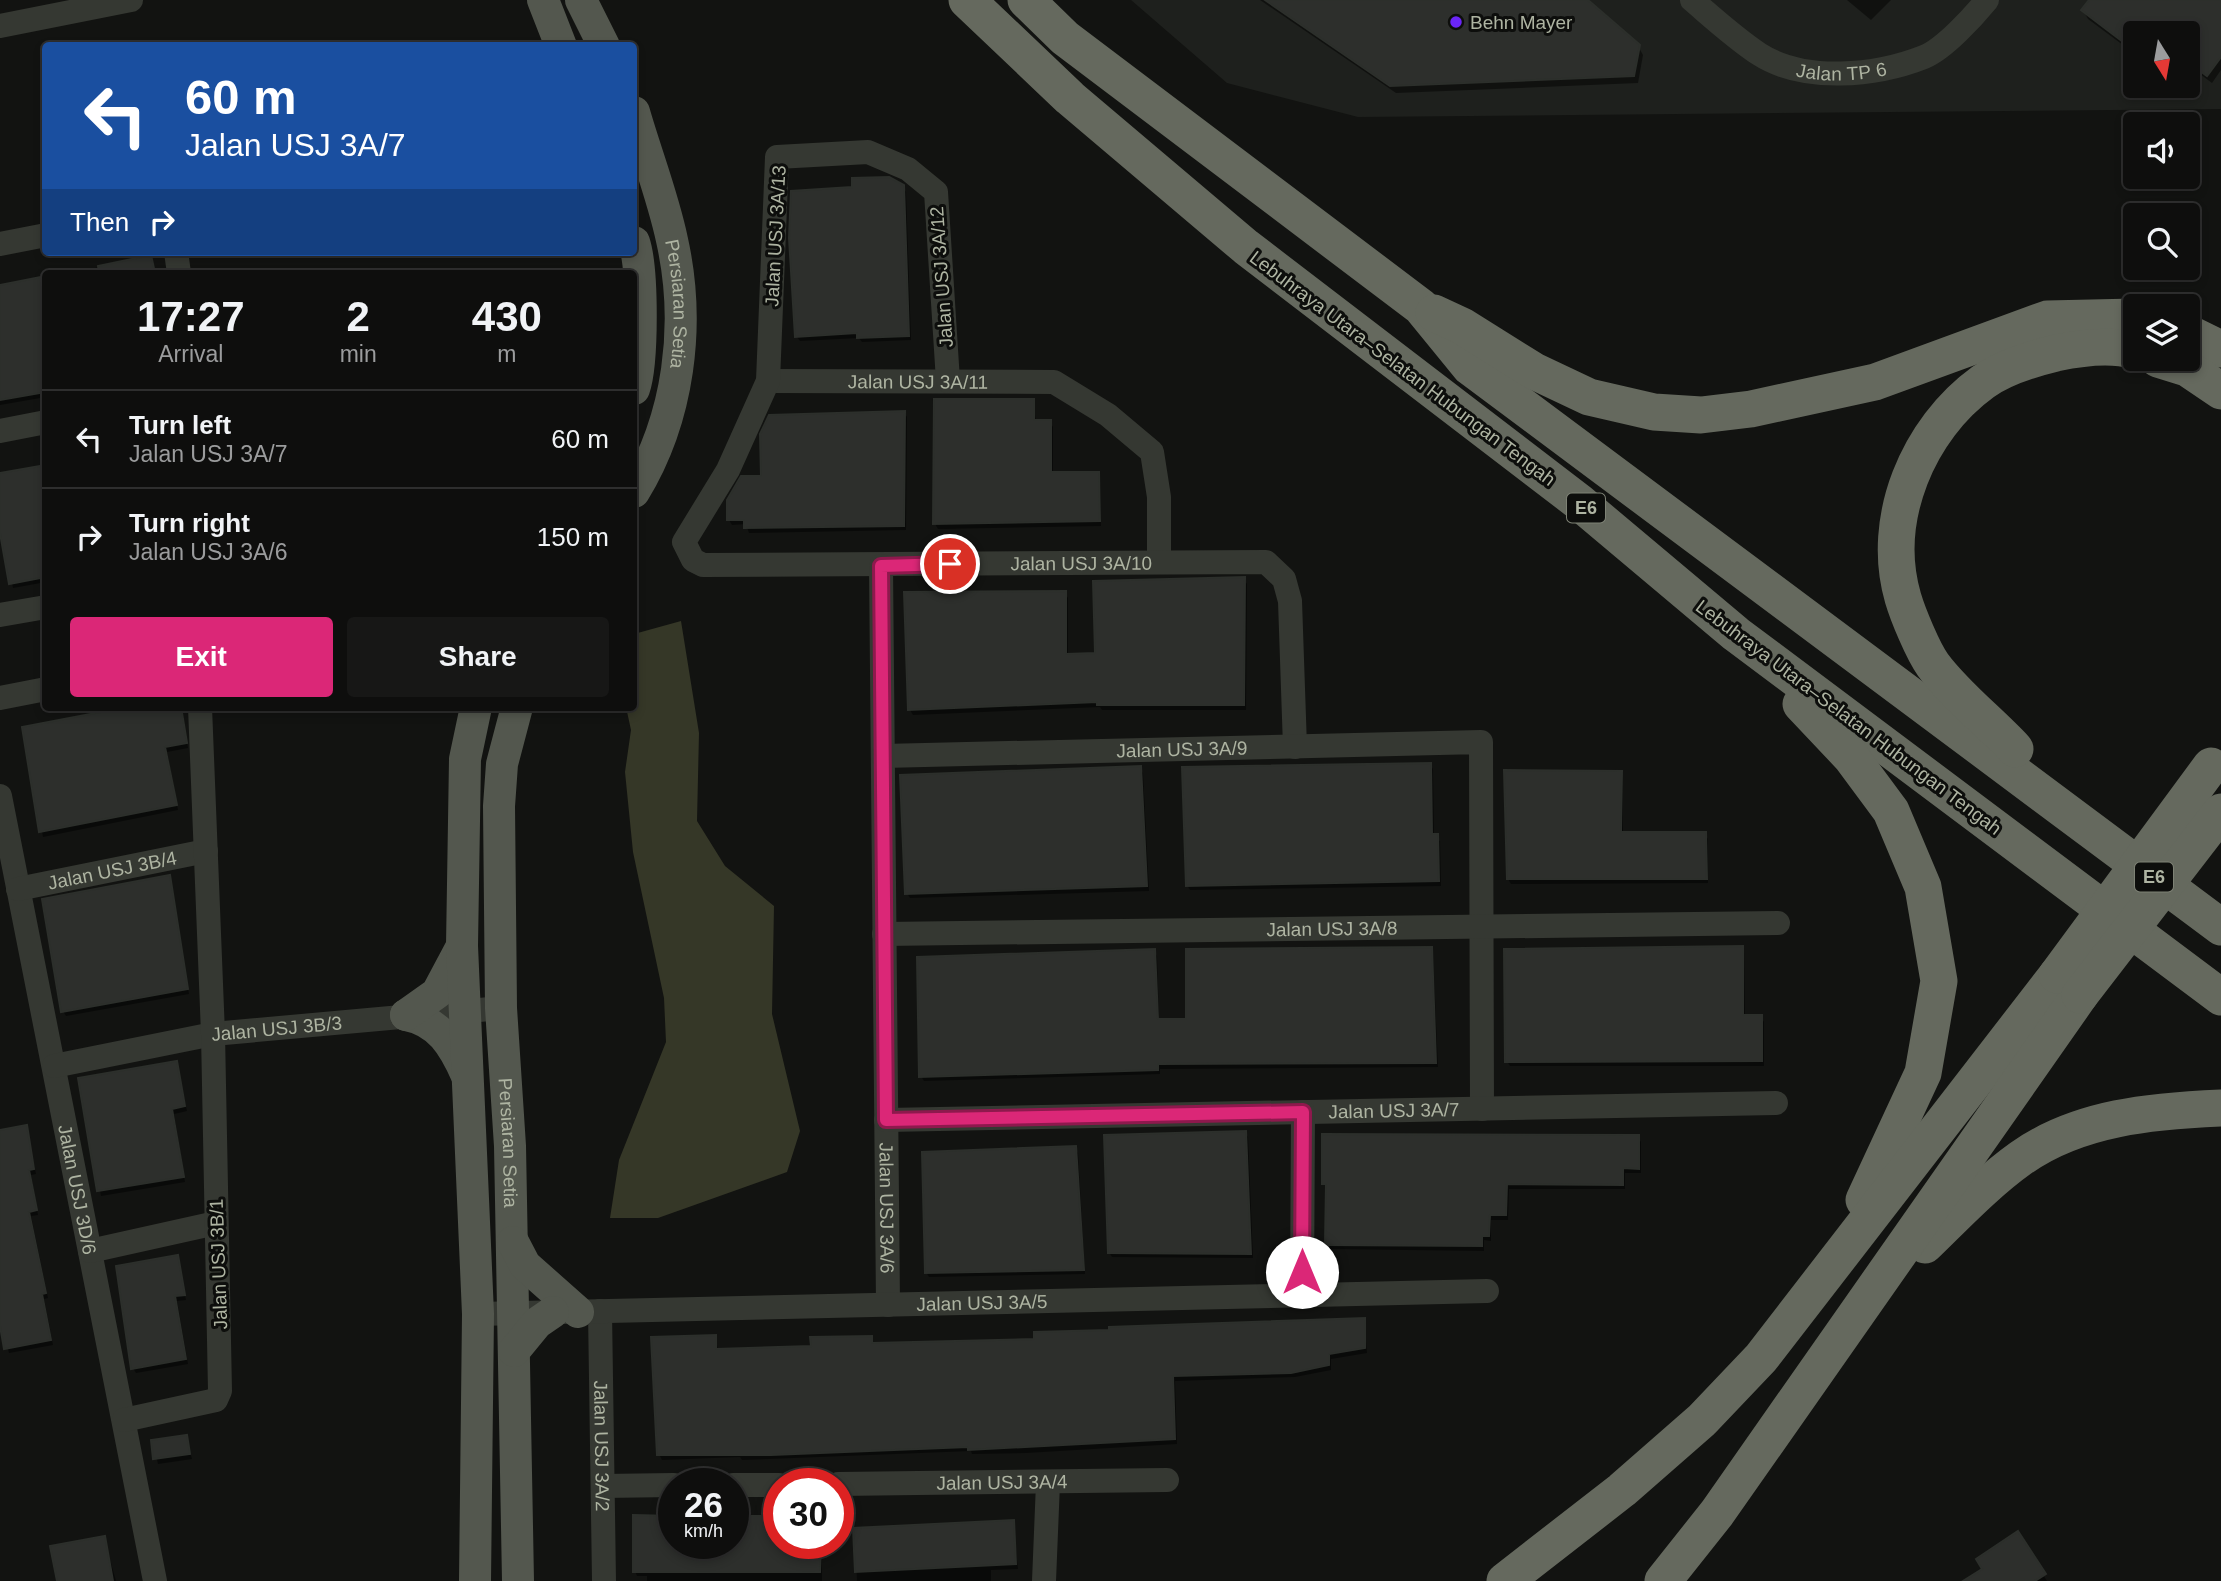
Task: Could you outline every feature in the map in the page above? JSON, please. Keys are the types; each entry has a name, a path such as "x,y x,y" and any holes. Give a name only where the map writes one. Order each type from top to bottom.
{"highway":[{"name":"Lebuhraya Utara–Selatan Hubungan Tengah","path":"967,0 1070,98 1246,247 1578,502 1736,634 2221,997"},
{"name":"E6","path":"1026,0 1065,38 1420,307 1470,367 2221,927"},
{"path":"1420,307 1462,326 1534,371 1589,397 1654,412 1701,415 1751,409 1875,382 2047,319 2123,317"},
{"path":"2200,338 2221,349"},
{"path":"2088,826 1932,664 1903,598 1897,557 1898,520 1909,477 1929,440 1951,410 1984,381 2026,360 2076,349 2123,351"},
{"path":"2191,371 2221,391"},
{"path":"1736,634 1851,757 1891,811 1923,887 1939,981 1923,1073 1881,1169 1814,1293"},
{"path":"1663,1581 1717,1513 1851,1321 2216,758"},
{"path":"1505,1581 1622,1490 1702,1420 1761,1358 2069,985 2221,812"},
{"path":"1851,1321 1975,1197 2022,1157 2086,1126 2158,1111 2221,1108"}],"main road":[{"path":"542,0 559,42"},
{"path":"581,0 602,42"},
{"path":"596,0 612,42"},
{"name":"Persiaran Setia","path":"637,122 672,240 682,309 667,424 637,487"},
{"name":"Persiaran Setia","path":"637,280 640,317 637,379"},
{"name":"Persiaran Setia","path":"475,711 465,759 462,946 467,1011 478,1314 475,1581"},
{"name":"Persiaran Setia","path":"516,711 502,764 499,806 500,1008 513,1242 518,1581"},
{"path":"405,1015 427,1003 437,993 462,946"},
{"path":"405,1015 424,1019 436,1026 460,1060 470,1080"},
{"path":"513,1242 525,1265 577,1312"},
{"path":"514,1351 537,1324 577,1312"}],"street":[{"path":"0,26 131,0"},
{"name":"Jalan TP 6","path":"1692,0 1760,55 1807,72 1868,71 1926,56 1971,19 1987,0"},
{"name":"Jalan USJ 3A/12","path":"845,154 868,152 908,169 936,192 948,381"},
{"name":"Jalan USJ 3A/13","path":"768,381 777,157 845,154"},
{"path":"0,244 42,236"},
{"name":"Jalan USJ 3A/11","path":"768,381 1054,382 1108,415 1152,452 1159,497 1159,561"},
{"name":"Jalan USJ 3A/10","path":"768,381 727,470 684,542 694,560 703,565 881,566 1159,561 1266,562 1284,579 1290,601 1295,747"},
{"path":"0,431 42,423"},
{"name":"Jalan USJ 3A/6","path":"881,566 888,1305"},
{"path":"0,615 42,608"},
{"path":"0,698 42,690"},
{"name":"Jalan USJ 3B/1","path":"124,1420 216,1399 220,1391 213,1034 200,711"},
{"name":"Jalan USJ 3A/9","path":"883,756 1481,742 1482,927"},
{"name":"Jalan USJ 3D/6","path":"0,796 155,1581"},
{"name":"Jalan USJ 3B/4","path":"18,889 206,851"},
{"name":"Jalan USJ 3A/8","path":"884,934 1779,923"},
{"path":"1482,927 1482,1109"},
{"name":"Jalan USJ 3B/3","path":"54,1066 213,1034 500,1008"},
{"name":"Jalan USJ 3A/7","path":"886,1120 1776,1103"},
{"path":"1302,1296 1303,1112"},
{"path":"90,1251 216,1223"},
{"name":"Jalan USJ 3A/5","path":"478,1314 1487,1291"},
{"name":"Jalan USJ 3A/2","path":"577,1312 603,1486 604,1581"},
{"name":"Jalan USJ 3A/4","path":"854,1484 1167,1480"},
{"path":"1044,1581 1048,1483"},
{"path":"603,1486 658,1485"}],"shaded area":[{"path":"1131,0 2221,0 2221,109 1358,117 1227,83"},
{"path":"681,621 699,733 697,821 725,866 774,906 772,1014 800,1131 787,1172 658,1218 610,1218 619,1160 666,1042 664,998 633,852 625,772 631,730 627,711 637,711 637,633"}],"building":[{"name":"Behn Mayer","path":"1265,0 1588,0 1640,45 1634,76 1390,86"},
{"path":"2089,0 2221,0 2221,57 2207,76 2200,71 2200,21 2123,21 2123,42 2081,10"},
{"path":"889,177 904,185 909,336 857,338 857,333 795,337 789,238 791,191 852,187 852,178"},
{"path":"151,256 154,270 99,270 98,266"},
{"path":"42,277 42,393 0,400 0,285"},
{"path":"934,399 1034,399 1034,420 1051,420 1051,472 1099,472 1100,521 933,524"},
{"path":"905,411 904,526 744,528 744,520 727,520 727,500 741,476 761,476 760,434 769,415"},
{"path":"42,466 42,578 9,584 0,533 0,473"},
{"path":"1245,577 1244,705 1097,705 1097,702 908,710 904,592 1066,591 1066,654 1095,653 1093,581"},
{"path":"106,711 182,711 187,743 165,747 177,805 39,832 22,727"},
{"path":"1431,763 1432,834 1438,834 1439,881 1186,886 1182,767"},
{"path":"1141,766 1147,886 905,894 900,775"},
{"path":"1504,770 1622,771 1621,832 1706,832 1707,879 1507,879"},
{"path":"170,875 188,989 61,1012 42,899"},
{"path":"1743,946 1743,1015 1762,1015 1762,1061 1505,1062 1504,949"},
{"path":"1432,947 1436,1063 1158,1064 1158,1070 919,1077 917,957 1155,949 1158,1019 1186,1019 1186,949"},
{"path":"177,1061 185,1106 172,1109 184,1177 97,1191 78,1078"},
{"path":"27,1125 34,1169 29,1170 37,1210 29,1212 46,1293 42,1294 51,1340 4,1349 0,1326 0,1130"},
{"path":"1246,1131 1251,1254 1108,1253 1104,1135"},
{"path":"1322,1134 1639,1135 1639,1169 1623,1168 1623,1185 1507,1184 1506,1215 1490,1215 1489,1236 1482,1236 1482,1246 1325,1245 1326,1184 1322,1184"},
{"path":"1076,1146 1084,1270 925,1273 922,1152"},
{"path":"178,1255 185,1295 175,1296 186,1359 131,1369 116,1266"},
{"path":"1365,1318 1365,1348 1329,1354 1329,1365 1291,1373 1173,1376 1175,1439 968,1450 968,1447 771,1455 657,1455 651,1337 716,1335 716,1349 811,1346 810,1337 872,1336 872,1343 1034,1339 1034,1332 1109,1330 1109,1327"},
{"path":"187,1435 190,1454 153,1459 151,1440"},
{"path":"633,1515 658,1516 658,1559 749,1559 749,1516 763,1516 763,1559 820,1559 820,1572 633,1572"},
{"path":"1014,1520 1016,1564 855,1572 854,1528"},
{"path":"2018,1531 2046,1574 2035,1581 1963,1581 1982,1569 1976,1559"},
{"path":"105,1536 113,1581 57,1581 50,1546"}],"place":[{"name":"Behn Mayer","path":"1456,22"}],"route":[{"path":"950,564 881,566 886,1120 1303,1112 1302,1272"}]}
